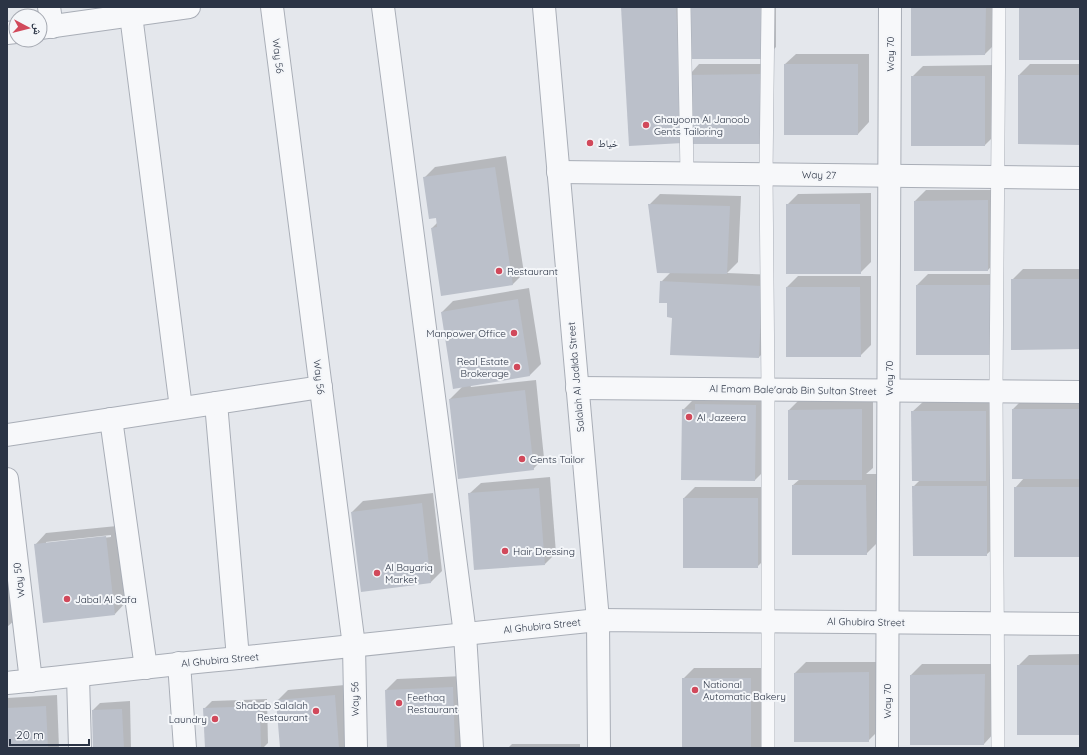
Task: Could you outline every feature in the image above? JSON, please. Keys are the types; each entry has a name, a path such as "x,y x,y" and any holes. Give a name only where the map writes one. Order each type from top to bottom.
{"street":[{"name":"Way 56","path":"272,7 354,646 356,748"},
{"path":"383,7 465,634 472,748"},
{"name":"Salalah Al Jadida Street","path":"544,7 598,620 599,748"},
{"name":"Way 70","path":"887,748 890,7"},
{"path":"48,21 131,15 176,8"},
{"path":"131,15 181,408"},
{"name":"Way 27","path":"558,172 1080,178"},
{"path":"7,434 321,387"},
{"name":"Al Emam Bale'arab Bin Sultan Street","path":"577,388 1080,392"},
{"path":"216,403 238,658"},
{"path":"112,419 146,668"},
{"name":"Way 50","path":"7,479 31,681"},
{"name":"Al Ghubira Street","path":"7,683 598,620 1080,624"},
{"path":"179,664 185,748"},
{"path":"78,676 80,748"}],"lane":[{"path":"684,7 687,174"},
{"path":"768,7 766,174 768,389 768,748"},
{"path":"998,748 996,392 999,7"}],"building":[{"path":"621,7 676,7 683,143 629,146"},
{"path":"691,7 765,7 765,59 691,59"},
{"path":"911,7 986,7 985,55 911,56"},
{"path":"1019,7 1080,7 1080,60 1019,60"},
{"path":"784,64 858,64 858,135 784,135"},
{"path":"762,74 762,144 687,144 687,75"},
{"path":"1018,75 1080,75 1080,145 1018,144"},
{"path":"911,76 985,76 985,146 911,146"},
{"path":"495,167 513,285 441,296 431,228 437,227 436,218 429,219 423,177"},
{"path":"988,200 988,271 914,271 914,201"},
{"path":"648,204 730,206 727,274 657,273"},
{"path":"786,204 860,204 861,274 786,274"},
{"path":"1011,279 1080,279 1080,349 1011,350"},
{"path":"660,281 762,286 759,358 670,355 672,318 667,317 667,303 659,303"},
{"path":"916,285 990,285 990,355 916,355"},
{"path":"786,287 860,287 861,357 786,357"},
{"path":"518,299 530,376 453,389 441,312"},
{"path":"525,390 534,470 458,479 449,399"},
{"path":"695,404 756,405 755,481 681,480 682,409 695,410"},
{"path":"862,409 862,480 788,480 788,410"},
{"path":"1012,409 1080,409 1080,479 1012,479"},
{"path":"911,411 986,411 986,481 912,481"},
{"path":"792,485 866,485 867,555 792,555"},
{"path":"912,486 987,486 987,556 913,556"},
{"path":"1014,487 1080,487 1080,557 1014,557"},
{"path":"539,488 545,565 474,570 468,493"},
{"path":"683,498 758,498 758,568 683,568"},
{"path":"422,503 431,583 361,592 351,512"},
{"path":"106,536 115,615 43,623 34,544"},
{"path":"1017,665 1080,665 1080,735 1017,735"},
{"path":"869,672 869,742 794,742 794,673"},
{"path":"985,674 984,745 910,745 910,675"},
{"path":"682,678 751,678 751,748 682,748"},
{"path":"453,687 455,748 387,748 385,690"},
{"path":"335,695 339,748 280,748 276,700"},
{"path":"46,706 48,748 7,748 7,708"},
{"path":"260,706 261,748 205,748 203,708"},
{"path":"122,709 124,748 93,748 92,710"}],"place":[{"name":"Ghayoom Al Janoob Gents Tailoring","path":"646,125"},
{"name":"خياط","path":"590,143"},
{"name":"Restaurant","path":"499,271"},
{"name":"Manpower Office","path":"514,333"},
{"name":"Real Estate Brokerage","path":"517,367"},
{"name":"Al Jazeera","path":"689,417"},
{"name":"Gents Tailor","path":"522,459"},
{"name":"Hair Dressing","path":"505,551"},
{"name":"Al Bayariq Market","path":"377,573"},
{"name":"Jabal Al Safa","path":"67,599"},
{"name":"National Automatic Bakery","path":"695,690"},
{"name":"Feethaq Restaurant","path":"399,703"},
{"name":"Shabab Salalah Restaurant","path":"316,711"},
{"name":"Laundry","path":"215,719"}]}
